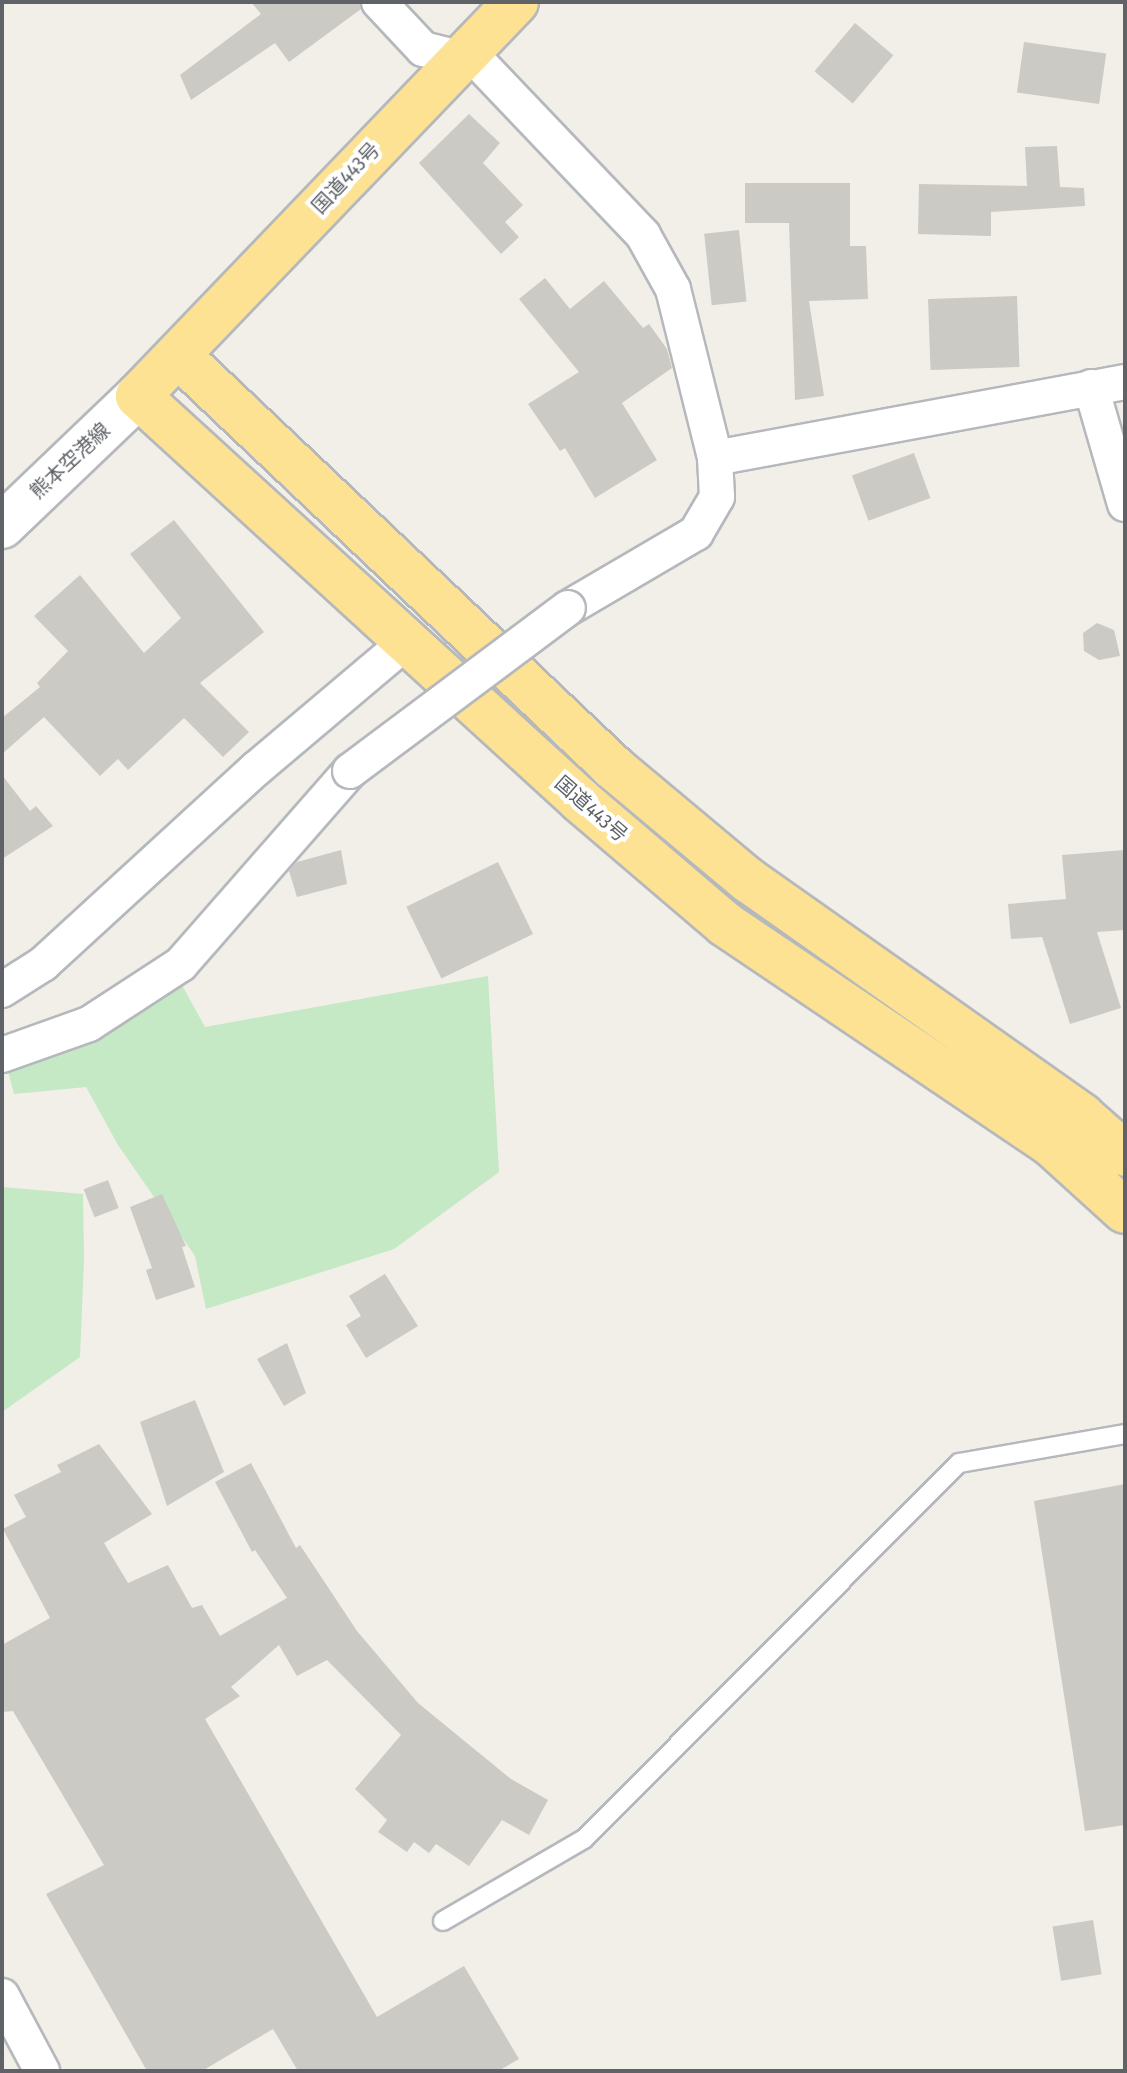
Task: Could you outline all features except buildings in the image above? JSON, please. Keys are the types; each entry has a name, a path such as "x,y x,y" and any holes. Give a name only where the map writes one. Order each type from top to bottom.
{"highway":[{"name":"国道443号","path":"516,2 138,396 406,642 725,924 1050,1143 1125,1211"},
{"path":"179,356 614,768 748,880 1082,1116 1125,1154"}],"main road":[{"name":"熊本空港線","path":"2,526 138,396"}],"street":[{"path":"2,1055 89,1024 181,964 350,771 568,608 696,533 717,497 715,458 673,289 643,235 463,54 423,49 379,2"},
{"path":"715,458 1125,382"},
{"path":"1091,387 1125,504"},
{"path":"2,990 43,964 257,768 406,642"},
{"path":"2,1996 42,2071"}],"lane":[{"path":"443,1921 584,1839 959,1463 1125,1434"}],"green space":[{"path":"173,969 205,1027 488,976 499,1172 394,1249 206,1309 195,1256 118,1145 86,1087 14,1094 6,1064"},
{"path":"2,1187 83,1194 84,1260 80,1357 2,1412"}]}
